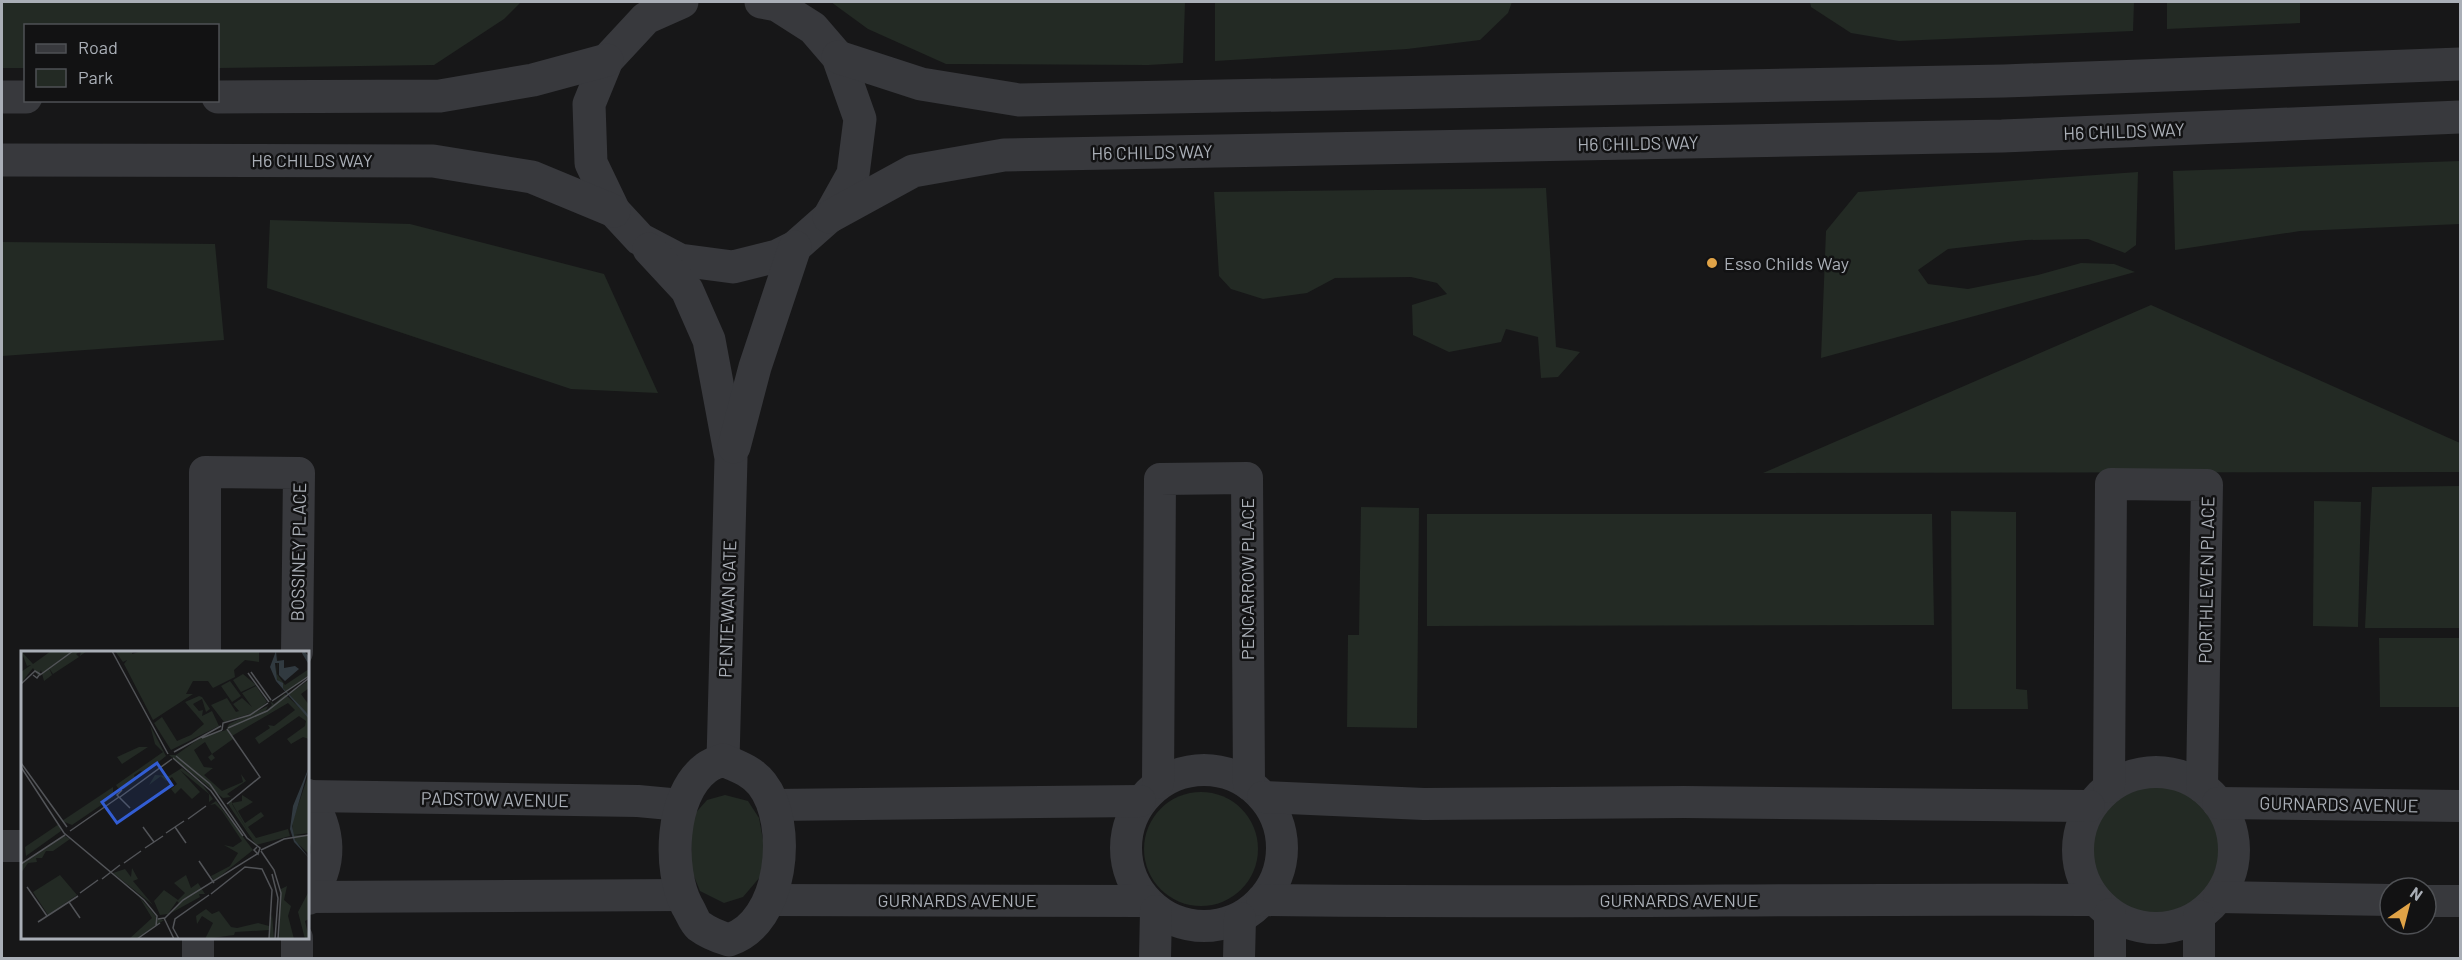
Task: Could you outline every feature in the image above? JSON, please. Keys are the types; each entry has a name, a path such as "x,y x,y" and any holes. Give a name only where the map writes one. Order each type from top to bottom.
{"street":[{"path":"614,211 591,162 590,104 607,60 649,10 682,2"},
{"path":"640,239 680,260 733,267 777,256 795,247 829,217 853,174 860,118 838,57 813,28 771,3"},
{"path":"838,57 921,84 1019,100 1992,81 2460,64"},
{"path":"219,97 440,96 533,80 607,60"},
{"path":"2,97 24,97"},
{"name":"H6 CHILDS WAY","path":"829,217 913,171 1004,155 2002,136 2460,117"},
{"name":"H6 CHILDS WAY","path":"2,159 433,161 532,177 614,211"},
{"name":"PENTEWAN GATE","path":"614,211 687,290 710,340 731,458 723,760"},
{"name":"PENTEWAN GATE","path":"731,458 755,367 795,247"},
{"name":"BOSSINEY PLACE","path":"205,651 205,472 299,473 297,651"},
{"name":"PENCARROW PLACE","path":"1149,792 1160,479 1247,478 1256,790"},
{"name":"PORTHLEVEN PLACE","path":"2099,797 2111,484 2207,485 2210,795"},
{"path":"723,760 746,769 761,783 773,805 780,843 780,865 769,900 750,927 729,949 698,925 681,895 675,863 681,805 689,789 705,768 723,760"},
{"path":"1203,769 1227,773 1256,790 1275,816 1281,837 1281,860 1275,882 1251,909 1219,925 1197,927 1175,921 1151,906 1131,878 1125,852 1128,825 1149,792 1180,773 1203,769"},
{"path":"2199,958 2210,906 2231,874 2235,850 2230,825 2210,795 2180,776 2156,772 2131,776 2099,797 2079,833 2078,857 2084,880 2103,907 2131,925 2155,928 2178,925 2210,906 2378,900"},
{"path":"1256,790 1424,804 2099,797"},
{"path":"773,805 1149,792"},
{"name":"PADSTOW AVENUE","path":"309,795 638,801 681,805"},
{"name":"GURNARDS AVENUE","path":"2210,795 2460,806"},
{"path":"309,797 320,814 326,835 327,857 321,878 309,896"},
{"path":"2,846 21,846"},
{"path":"309,898 681,895"},
{"name":"GURNARDS AVENUE","path":"1251,909 1414,902 1798,899 2103,907"},
{"name":"GURNARDS AVENUE","path":"769,900 1151,906"},
{"path":"2438,901 2460,901"},
{"path":"1151,906 1155,958"},
{"path":"2103,907 2110,958"},
{"path":"1239,958 1251,909"},
{"path":"198,939 198,958"},
{"path":"297,939 297,958"}],"green space":[{"path":"2,2 521,2 504,19 434,65 219,68 219,24 24,24 24,68 2,68"},
{"path":"831,2 1185,2 1183,63 1148,65 946,64 868,29"},
{"path":"1215,2 1512,2 1508,13 1480,40 1407,49 1215,61"},
{"path":"1810,2 2134,2 2133,31 1899,41 1851,33 1811,7"},
{"path":"2167,2 2300,2 2300,23 2167,29"},
{"path":"2460,161 2460,224 2300,231 2175,250 2173,171"},
{"path":"2138,172 2136,245 2125,253 2088,239 2026,240 1948,249 1918,270 1928,284 1968,289 2038,275 2081,263 2114,264 2135,272 1821,358 1826,231 1858,192"},
{"path":"1546,188 1556,347 1580,352 1558,377 1541,378 1538,337 1506,329 1501,342 1449,352 1413,335 1412,305 1447,294 1437,283 1411,277 1335,278 1307,293 1263,299 1231,289 1219,276 1214,192"},
{"path":"270,220 410,224 604,274 658,393 571,389 267,288"},
{"path":"2,242 215,244 224,340 2,356"},
{"path":"2151,305 2460,443 2460,472 1763,473"},
{"path":"2460,486 2460,628 2365,628 2372,487"},
{"path":"2314,501 2361,502 2358,627 2313,626"},
{"path":"1361,507 1419,508 1417,728 1347,727 1348,635 1359,635"},
{"path":"1951,511 2016,512 2016,689 2027,690 2028,709 1952,709"},
{"path":"1427,514 1932,514 1934,625 1427,626"},
{"path":"2379,638 2460,638 2460,707 2380,707"},
{"path":"2155,785 2180,790 2201,804 2215,825 2220,850 2215,875 2201,896 2180,910 2155,915 2130,910 2109,896 2095,875 2090,850 2095,825 2109,804 2130,790"},
{"path":"1201,792 1223,796 1241,809 1254,827 1258,849 1254,871 1241,889 1223,902 1201,906 1179,902 1161,889 1148,871 1144,849 1148,827 1161,809 1179,796"},
{"path":"725,795 748,801 759,818 765,851 760,877 743,897 724,903 700,891 691,869 692,817 707,800"}],"place":[{"name":"Esso Childs Way","path":"1712,263"}]}
